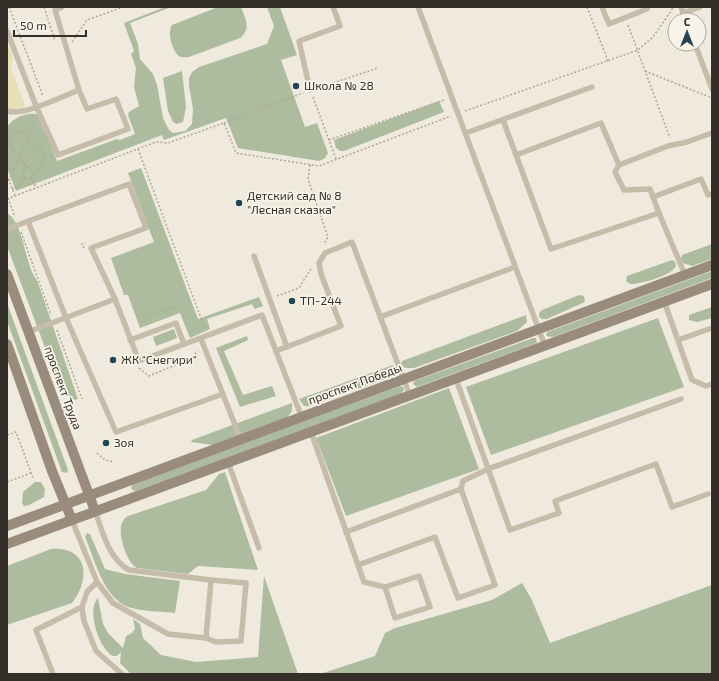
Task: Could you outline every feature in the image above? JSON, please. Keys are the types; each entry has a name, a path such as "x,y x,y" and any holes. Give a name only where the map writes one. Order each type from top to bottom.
{"main road":[{"name":"проспект Победы","path":"7,526 712,265"},
{"name":"проспект Труда","path":"7,274 95,511"},
{"path":"7,544 712,284"},
{"path":"7,344 52,471 72,520"}],"lane":[{"path":"7,31 39,114 58,155 128,129 116,99 88,110 79,90 55,10 62,7"},
{"path":"310,90 298,41 340,26 333,7"},
{"path":"418,7 545,346"},
{"path":"602,7 609,24 647,9 648,7"},
{"path":"682,10 700,7"},
{"path":"698,52 712,89"},
{"path":"466,133 592,87"},
{"path":"7,111 16,113 35,104 79,90"},
{"path":"503,120 551,249 659,212"},
{"path":"516,155 601,123 619,165 616,172 624,190 650,189 685,275"},
{"path":"619,165 673,145 687,142 712,133"},
{"path":"653,197 701,179 708,195 712,194"},
{"path":"7,229 129,184 146,228 91,248 115,300 139,361 262,315 302,418"},
{"path":"28,221 66,318 116,432 223,394"},
{"path":"276,352 341,326 321,274 319,263 325,253 352,242 410,396"},
{"path":"254,256 287,347"},
{"path":"380,317 515,267"},
{"path":"28,332 115,300"},
{"path":"664,301 692,380 706,386 712,384"},
{"path":"130,340 176,323 184,344"},
{"path":"678,340 712,328"},
{"path":"201,339 241,440"},
{"path":"456,379 510,530 559,512 555,501 656,464 672,507 708,494"},
{"path":"358,565 435,537 458,598 495,585 461,489 463,481 488,469 681,399"},
{"path":"310,432 364,582 385,588 419,576 430,607 395,618 385,588"},
{"path":"228,462 260,548"},
{"path":"346,532 461,489"},
{"path":"72,520 98,582 114,603 168,634 206,638 216,642 241,641 246,584 129,570 119,564 112,554 95,511"},
{"path":"206,638 211,580"},
{"path":"98,582 87,592 82,607 86,627 96,651 122,674"},
{"path":"52,674 36,630 82,607"}],"path":[{"path":"9,7 44,98 35,104"},
{"path":"44,7 56,43"},
{"path":"67,50 87,20 123,7"},
{"path":"587,7 608,61"},
{"path":"224,123 236,153 319,166 458,114 638,50 653,37 674,7"},
{"path":"625,18 673,145"},
{"path":"82,399 8,198 156,142 168,143 310,90 378,68"},
{"path":"645,71 712,98"},
{"path":"310,90 337,160"},
{"path":"329,140 452,97"},
{"path":"10,181 39,114"},
{"path":"12,189 17,187 24,178 32,176 42,167 44,156 41,149 28,140 21,130 14,130 10,135 10,146 13,152 24,161 26,168"},
{"path":"138,149 208,336"},
{"path":"310,165 308,179 328,237 321,250"},
{"path":"26,168 32,170 32,176 36,188"},
{"path":"24,178 22,172 26,168"},
{"path":"7,175 15,196"},
{"path":"269,300 299,288 315,262"},
{"path":"143,317 177,306"},
{"path":"7,435 16,432 33,478"},
{"path":"97,453 105,460 114,462"},
{"path":"7,482 31,473"}],"green space":[{"path":"165,7 171,7 130,23 138,44 140,59 153,74 157,85 163,118 169,130 173,133 185,131 192,124 193,109 189,78 192,72 199,67 267,44 274,26 267,7 280,7 297,55 281,60 305,127 317,123 328,153 325,158 319,161 238,148 226,118 164,140 162,135 16,191 7,168 7,128 16,118 30,114 39,115 57,161 135,134 128,115 129,112 139,106 134,87 136,68 131,54 134,51 124,23"},
{"path":"218,7 241,7 246,19 247,27 244,35 240,38 189,57 182,57 176,54 170,37 172,25"},
{"path":"182,71 186,107 183,122 177,124 173,122 168,111 163,78"},
{"path":"439,101 444,112 344,151 340,151 336,148 334,140"},
{"path":"141,168 198,319 259,297 263,306 255,309 252,304 207,319 210,329 190,338 180,313 140,328 128,295 124,295 111,258 154,242 128,173"},
{"path":"7,213 13,219 21,236 29,265 37,280 78,399 75,400 68,397 59,385 7,246"},
{"path":"712,244 712,259 692,266 683,263 681,259 682,255"},
{"path":"672,260 675,262 676,266 673,270 662,276 635,284 630,284 626,281 627,276"},
{"path":"712,271 712,278 553,337 546,336 547,332"},
{"path":"579,295 584,296 585,302 547,319 542,319 539,317 539,313 542,310"},
{"path":"7,303 68,470 67,473 62,472 7,321"},
{"path":"712,307 712,318 697,322 689,320 689,315"},
{"path":"526,315 527,322 517,331 414,368 405,368 401,364 402,361"},
{"path":"658,318 684,387 491,455 466,387"},
{"path":"174,329 177,338 156,346 153,337"},
{"path":"247,336 248,340 224,351 243,395 272,386 276,396 240,407 216,348"},
{"path":"536,338 537,343 417,387 413,384 414,381"},
{"path":"393,365 395,370 391,377 310,406 304,406 299,399"},
{"path":"400,386 403,387 404,390 401,394 136,491 132,490 131,487 134,484"},
{"path":"449,388 479,469 346,516 316,438"},
{"path":"292,403 292,411 287,418 213,445 191,442 192,440"},
{"path":"225,472 258,570 198,566 188,574 137,568 133,565 127,555 122,541 121,528 125,519 130,515 206,490 219,474"},
{"path":"35,482 41,482 45,489 44,497 24,506 22,503 23,492"},
{"path":"87,533 90,534 105,569 125,574 180,581 175,613 140,610 128,607 119,602 106,587 96,567 85,537"},
{"path":"51,549 63,549 73,553 79,558 83,575 82,584 78,594 72,603 7,625 7,566"},
{"path":"264,576 298,674 131,674 120,663 121,652 117,656 113,656 103,646 99,638 93,611 98,598 103,624 108,633 123,648 126,636 132,633 135,629 133,619 140,624 143,638 161,655 196,662 258,657"},
{"path":"522,583 531,598 550,643 712,585 712,674 320,674 375,656 385,633 395,628 492,600"}],"sand":[{"path":"7,41 13,57 11,68 24,102 24,106 21,109 7,108"}],"place":[{"name":"Школа № 28","path":"296,86"},
{"name":"Детский сад № 8 \"Лесная сказка\"","path":"239,203"},
{"name":"ТП-244","path":"292,301"},
{"name":"ЖК \"Снегири\"","path":"113,360"},
{"name":"Зоя","path":"106,443"}]}
